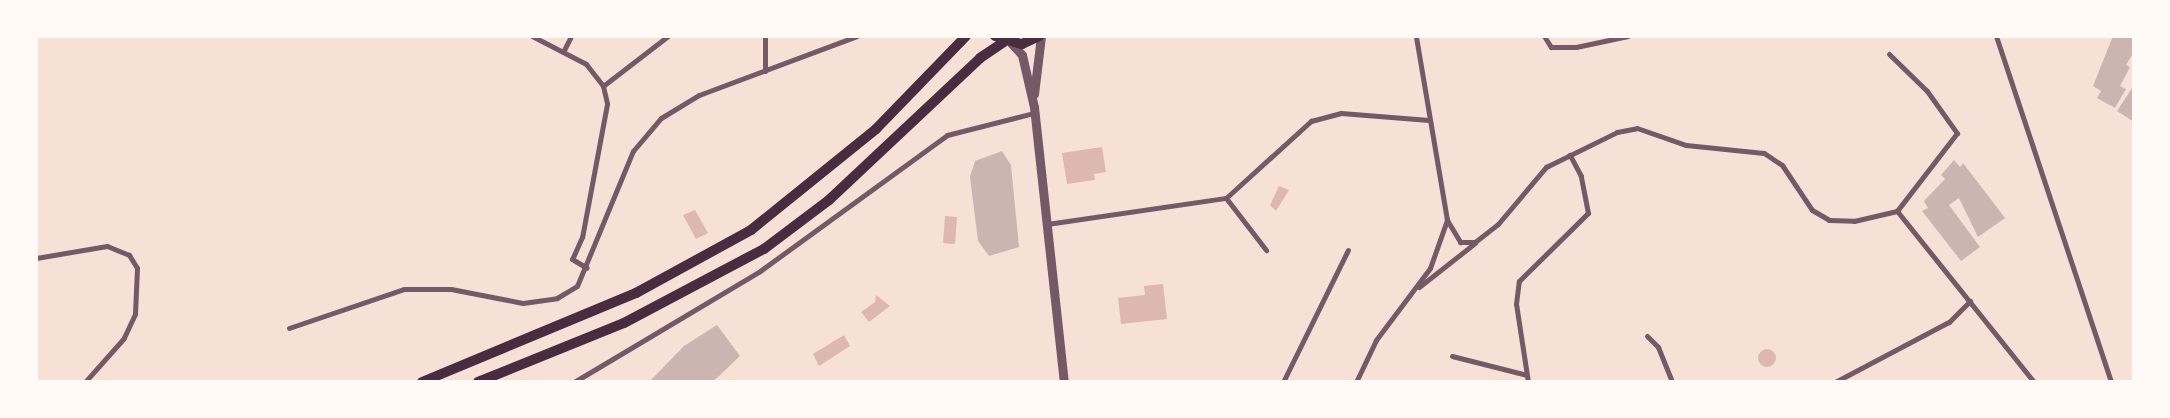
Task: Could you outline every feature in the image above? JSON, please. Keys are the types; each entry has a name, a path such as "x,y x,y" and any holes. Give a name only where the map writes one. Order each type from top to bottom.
{"main road":[{"path":"422,382 636,293 751,230 876,129 966,36"},
{"path":"995,36 1008,43"},
{"path":"478,382 624,324 764,248 829,200 980,58 1008,43 1040,36"}],"street":[{"path":"532,36 586,64 603,86 608,104 582,237 572,259 587,268"},
{"path":"563,52 570,36"},
{"path":"603,86 668,36"},
{"path":"765,36 765,71"},
{"path":"289,328 404,288 451,289 523,303 557,298 577,286 587,268 633,151 661,118 699,95 857,36"},
{"path":"1034,110 1035,52 1040,36"},
{"path":"1416,36 1447,220 1460,242 1476,242"},
{"path":"1544,36 1551,47 1576,47 1628,36"},
{"path":"1996,36 2111,382"},
{"path":"1008,43 1022,55 1034,110 1064,382"},
{"path":"1415,290 1498,224 1546,168 1617,132 1636,128 1686,146 1764,153 1782,165 1812,210 1829,220 1854,221 1897,211 1957,133 1927,91 1890,54"},
{"path":"574,382 760,271 948,135 1034,110"},
{"path":"1047,224 1226,198 1311,121 1341,113 1429,120"},
{"path":"1528,382 1516,304 1520,281 1588,212 1581,176 1570,155"},
{"path":"1226,198 1266,250"},
{"path":"1897,211 2034,382"},
{"path":"1356,382 1376,340 1430,268 1447,220"},
{"path":"36,258 107,246 129,255 137,268 135,314 124,338 85,382"},
{"path":"1283,382 1348,250"},
{"path":"1835,382 1949,322 1970,301"},
{"path":"1647,336 1658,347 1672,382"},
{"path":"1452,356 1527,375"}],"shaded area":[{"path":"1102,147 1106,172 1094,174 1095,180 1067,184 1062,153"},
{"path":"1279,186 1289,190 1276,211 1270,205"},
{"path":"695,210 708,233 696,239 683,215"},
{"path":"945,216 957,217 955,244 943,243"},
{"path":"1163,284 1167,319 1121,324 1118,298 1145,295 1144,286"},
{"path":"876,295 890,306 869,322 861,312 875,302"},
{"path":"844,335 850,346 819,366 813,354"},
{"path":"1763,349 1771,349 1776,354 1774,365 1763,367 1758,362 1758,354"}],"building":[{"path":"2113,36 2134,36 2134,52 2126,65 2130,67 2120,86 2126,89 2115,108 2097,98 2101,91 2093,86"},
{"path":"2134,85 2134,122 2117,111"},
{"path":"1002,151 1011,165 1019,247 989,256 978,241 970,177 975,161"},
{"path":"1954,160 1960,167 1963,163 2005,218 1978,237 1959,198 1949,205 1980,247 1961,261 1922,211 1928,208 1924,201 1945,179 1941,175"},
{"path":"717,325 740,356 718,377 712,382 649,382 684,346"}]}
